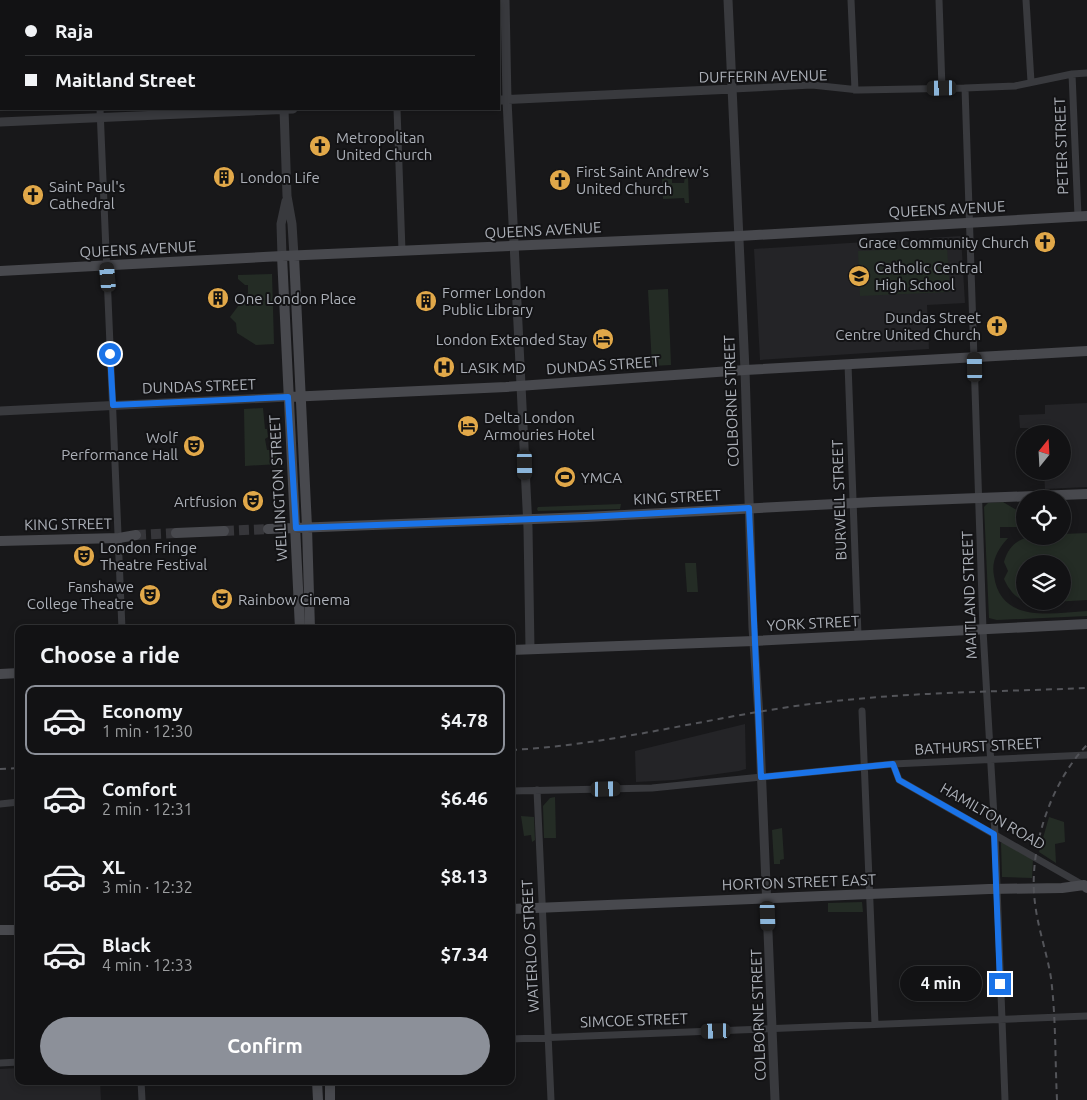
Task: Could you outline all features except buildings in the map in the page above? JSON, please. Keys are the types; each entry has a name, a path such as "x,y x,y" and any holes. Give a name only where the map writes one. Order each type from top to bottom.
{"main road":[{"name":"QUEENS AVENUE","path":"0,272 282,256 739,236 1082,216"},
{"name":"WELLINGTON STREET","path":"282,256 300,625"},
{"name":"WELLINGTON STREET","path":"294,256 310,625"},
{"name":"DUNDAS STREET","path":"288,397 1087,351"},
{"name":"KING STREET","path":"268,529 1087,494"},
{"path":"176,533 224,531"},
{"name":"KING STREET","path":"0,541 119,538 136,535"},
{"name":"YORK STREET","path":"515,650 754,641 1087,624"},
{"path":"0,674 15,673"},
{"name":"HORTON STREET EAST","path":"515,909 767,897 1086,886"},
{"path":"0,930 15,930"},
{"path":"317,1085 318,1100"},
{"path":"330,1085 330,1100"}],"street":[{"path":"505,0 503,100 515,246 527,518 530,649"},
{"name":"COLBORNE STREET","path":"728,0 775,1100"},
{"path":"851,0 854,90"},
{"path":"939,0 942,88"},
{"path":"1026,0 1031,82"},
{"name":"DUFFERIN AVENUE","path":"503,100 812,85 854,90 1014,86 1072,74 1087,73"},
{"name":"PETER STREET","path":"1072,74 1082,216"},
{"name":"MAITLAND STREET","path":"965,88 983,630 991,759 1005,1100"},
{"path":"0,122 100,113 238,110"},
{"name":"WELLINGTON STREET","path":"284,110 287,196 292,224 294,256"},
{"path":"398,110 402,251"},
{"path":"100,113 122,625"},
{"name":"WELLINGTON STREET","path":"282,256 281,224 287,196"},
{"name":"BURWELL STREET","path":"848,364 858,636"},
{"name":"DUNDAS STREET","path":"0,411 288,397"},
{"path":"862,712 875,1024"},
{"name":"BATHURST STREET","path":"515,791 652,788 865,766 1087,755"},
{"name":"HAMILTON ROAD","path":"893,764 899,780 1086,886"},
{"name":"WATERLOO STREET","path":"537,790 551,1100"},
{"path":"0,804 15,802"},
{"name":"SIMCOE STREET","path":"515,1039 1087,1016"},
{"path":"0,1063 15,1062"},
{"path":"141,1085 142,1100"}],"shaded area":[{"path":"662,176 672,176 672,183 684,183 685,176 688,176 689,203 685,203 684,198 663,199"},
{"name":"Catholic Central High School","path":"961,236 965,303 927,305 929,349 760,360 754,249"},
{"path":"947,247 950,292 860,296 858,251"},
{"path":"272,274 274,344 256,345 237,333 236,323 230,317 248,293 248,285 245,285 238,279 238,275"},
{"path":"668,289 671,365 652,366 648,290"},
{"path":"1087,403 1087,487 1045,489 1044,480 1071,480 1071,425 1020,425 1019,415 1045,414 1045,405"},
{"path":"263,408 265,429 267,429 268,437 265,439 267,450 275,450 279,464 245,466 244,409"},
{"path":"1003,502 1016,510 1016,527 1000,527 1000,538 1008,538 1001,546 994,560 994,576 999,591 1007,602 1016,610 1044,613 1087,611 1087,616 997,620 989,618 984,507 988,503"},
{"path":"621,504 620,509 538,511 537,509 538,507"},
{"path":"1087,533 1087,600 1071,601 1071,555 1016,555 1016,596 1004,579 1008,571 1004,562 1013,545 1016,543 1016,545 1071,545 1071,534"},
{"path":"685,563 696,563 698,592 687,592"},
{"path":"745,724 746,769 674,780 636,782 635,751"},
{"path":"555,797 556,838 544,838 543,806 550,798"},
{"path":"521,816 534,817 535,840 532,842 531,835 524,836"},
{"path":"1049,817 1064,822 1065,842 1055,844 1056,863 1039,852"},
{"path":"782,828 784,859 780,860 780,864 774,864 772,830"},
{"path":"1001,843 1033,860 1032,878 1002,877"},
{"path":"862,902 863,912 828,912 828,903"},
{"path":"15,1068 15,1085 100,1085 101,1100 0,1100 0,1069"}],"tunnel":[{"path":"224,531 268,529"},
{"path":"136,535 176,533"}],"railway":[{"path":"515,750 585,743 767,710 874,697 1087,688"},
{"path":"1057,1100 1053,993 1035,903 1035,862 1044,819 1052,798 1062,778 1087,745"},
{"path":"0,769 15,768"}],"place":[{"name":"Metropolitan United Church","path":"320,146"},
{"name":"London Life","path":"224,177"},
{"name":"First Saint Andrew's United Church","path":"560,180"},
{"name":"Saint Paul's Cathedral","path":"33,195"},
{"name":"Grace Community Church","path":"1045,242"},
{"name":"Catholic Central High School","path":"859,276"},
{"name":"One London Place","path":"218,298"},
{"name":"Former London Public Library","path":"426,301"},
{"name":"Dundas Street Centre United Church","path":"997,326"},
{"name":"London Extended Stay","path":"603,339"},
{"name":"LASIK MD","path":"444,367"},
{"name":"Delta London Armouries Hotel","path":"468,426"},
{"name":"Wolf Performance Hall","path":"194,446"},
{"name":"YMCA","path":"565,477"},
{"name":"Artfusion","path":"253,501"},
{"name":"London Fringe Theatre Festival","path":"84,556"},
{"name":"Fanshawe College Theatre","path":"150,595"},
{"name":"Rainbow Cinema","path":"222,599"}],"route":[{"path":"110,354 113,405 288,397 296,528 586,517 749,508 761,777 893,764 899,780 994,834 1000,984"}]}
